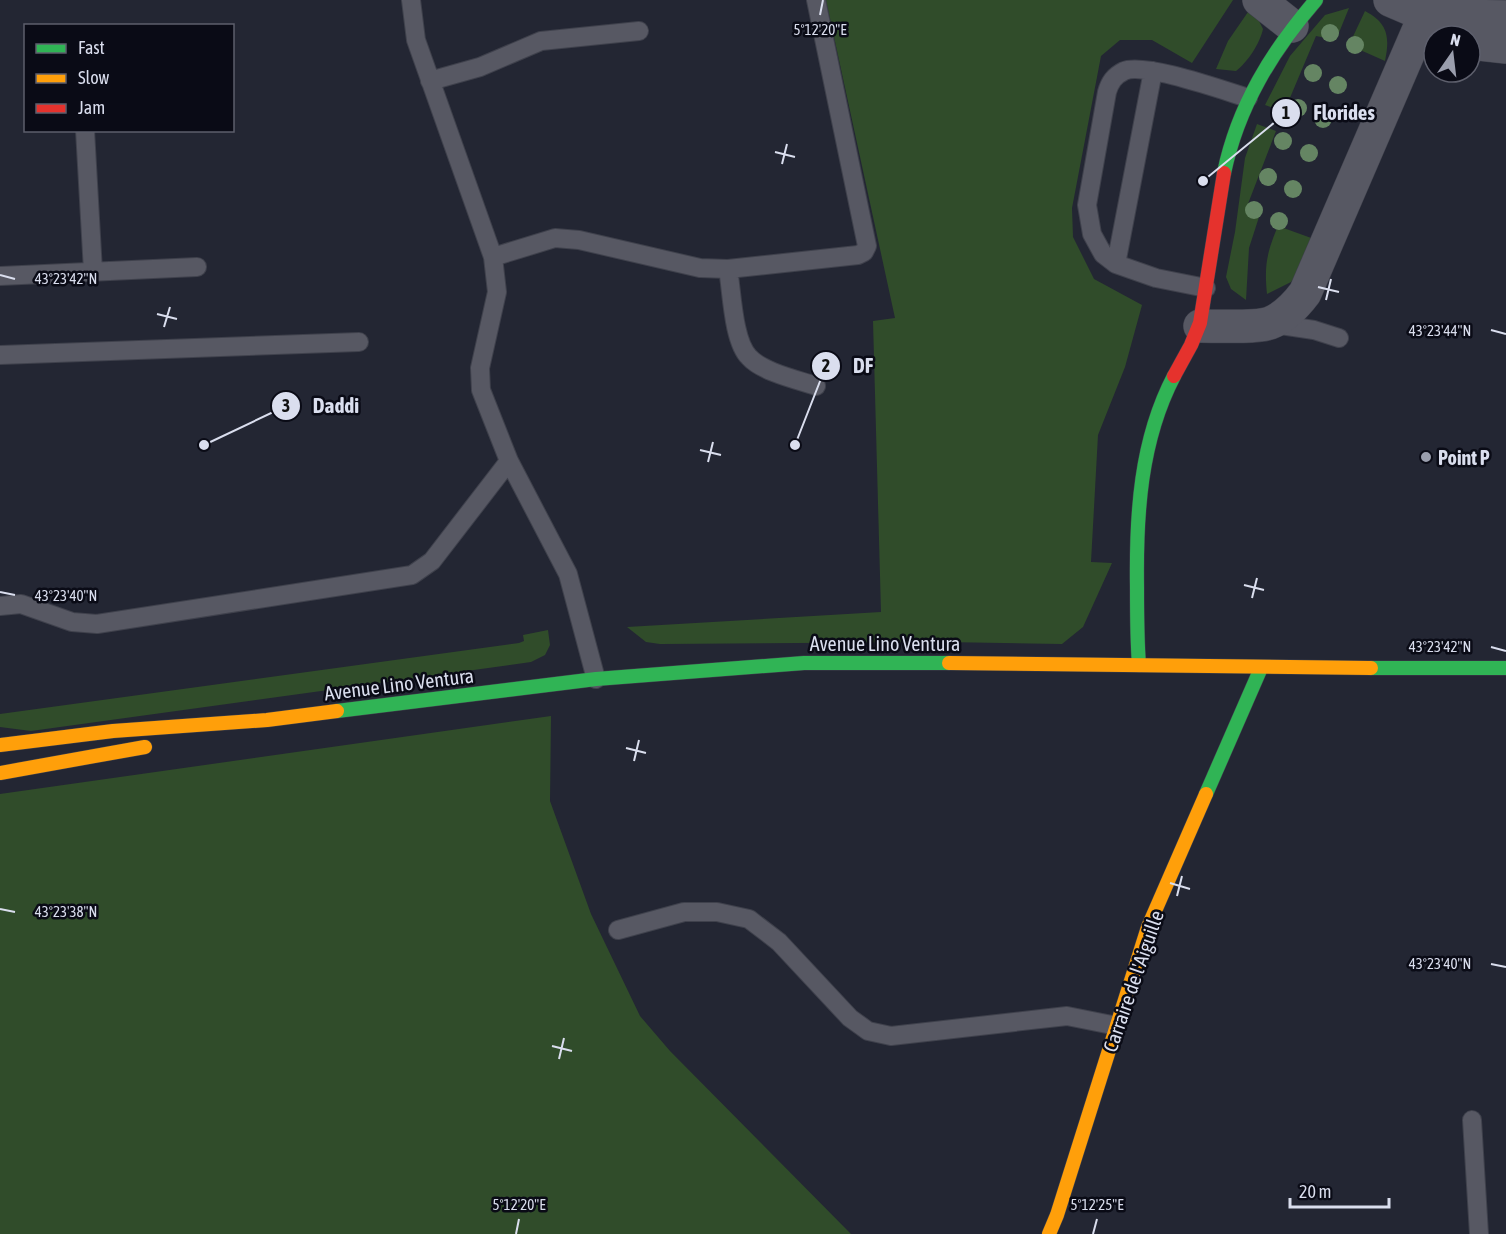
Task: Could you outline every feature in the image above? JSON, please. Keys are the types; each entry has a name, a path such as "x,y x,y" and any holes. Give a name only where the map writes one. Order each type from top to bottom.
{"main road":[{"path":"1140,665 1137,644 1139,501 1147,451 1168,387 1200,326 1221,187 1241,113 1260,74 1292,26 1316,0"},
{"name":"Avenue Lino Ventura","path":"0,745 112,731 267,720 596,679 804,663 1506,668"},
{"name":"Carraire de l'Aiguille","path":"1049,1234 1148,927 1261,668"},
{"name":"Avenue Lino Ventura","path":"176,740 267,720"},
{"path":"0,773 153,745"}],"street":[{"path":"1259,0 1292,26"},
{"path":"1390,0 1425,15 1437,24"},
{"path":"1425,15 1506,17"},
{"path":"1200,326 1269,324 1286,314 1305,293 1425,15"},
{"path":"1482,45 1506,48"}],"lane":[{"path":"411,0 416,40 493,257 497,292 480,368 482,390 509,461 568,574 596,679"},
{"path":"493,257 555,238 579,240 700,268 728,268 858,255 864,252 867,246 816,0"},
{"path":"430,81 480,68 541,41 639,32"},
{"path":"1206,288 1156,278 1116,264 1103,254 1092,234 1087,205 1107,92 1111,80 1126,70 1152,71 1198,82 1248,98"},
{"path":"1116,264 1152,71"},
{"path":"85,132 93,272"},
{"path":"0,276 196,267"},
{"path":"728,268 739,344 749,359 763,367 816,386"},
{"path":"1269,324 1298,327 1339,338"},
{"path":"0,355 359,342"},
{"path":"0,606 21,604 72,622 97,624 412,575 432,561 509,461"},
{"path":"618,930 684,912 717,912 749,919 779,942 850,1018 868,1031 891,1036 1067,1016 1117,1026"},
{"path":"1472,1120 1479,1234"}],"green space":[{"path":"826,0 1233,0 1192,63 1152,40 1120,40 1101,56 1072,208 1073,237 1094,279 1142,305 1125,367 1098,435 1091,562 1112,563 1083,627 1062,644 944,642 660,644 646,642 627,627 881,612 873,321 895,318"},
{"path":"1349,8 1336,40 1316,36 1284,112 1265,105 1290,56 1325,15"},
{"path":"1365,11 1379,20 1386,32 1385,61 1349,45"},
{"path":"1248,12 1259,21 1263,29 1256,46 1245,63 1236,71 1216,69 1228,41"},
{"path":"1257,124 1276,131 1246,209 1259,217 1249,248 1246,300 1231,289 1226,277 1245,158"},
{"path":"1278,226 1314,239 1300,270 1291,282 1267,294 1267,259"},
{"path":"548,630 550,645 545,655 531,662 31,731 0,727 0,714 519,643 524,641 523,635"},
{"path":"551,716 550,801 591,914 640,1016 670,1051 851,1234 0,1234 0,794"}],"traffic: fast":[{"path":"1224,173 1238,125 1259,80 1285,39 1316,0"},
{"path":"1139,665 1137,560 1142,479 1154,426 1174,376"},
{"path":"337,711 596,679 804,663 949,663"},
{"path":"1206,794 1261,668"},
{"path":"1371,668 1506,668"}],"traffic: slow":[{"path":"949,663 1371,668"},
{"path":"0,745 113,731 267,720 337,711"},
{"path":"0,773 145,747"},
{"path":"1049,1234 1148,927 1206,794"}],"traffic: jam":[{"path":"1174,376 1200,323 1224,173"}],"place":[{"name":"Florides","path":"1203,181"},
{"name":"Daddi","path":"204,445"},
{"name":"DF","path":"795,445"},
{"name":"Point P","path":"1426,457"}]}
